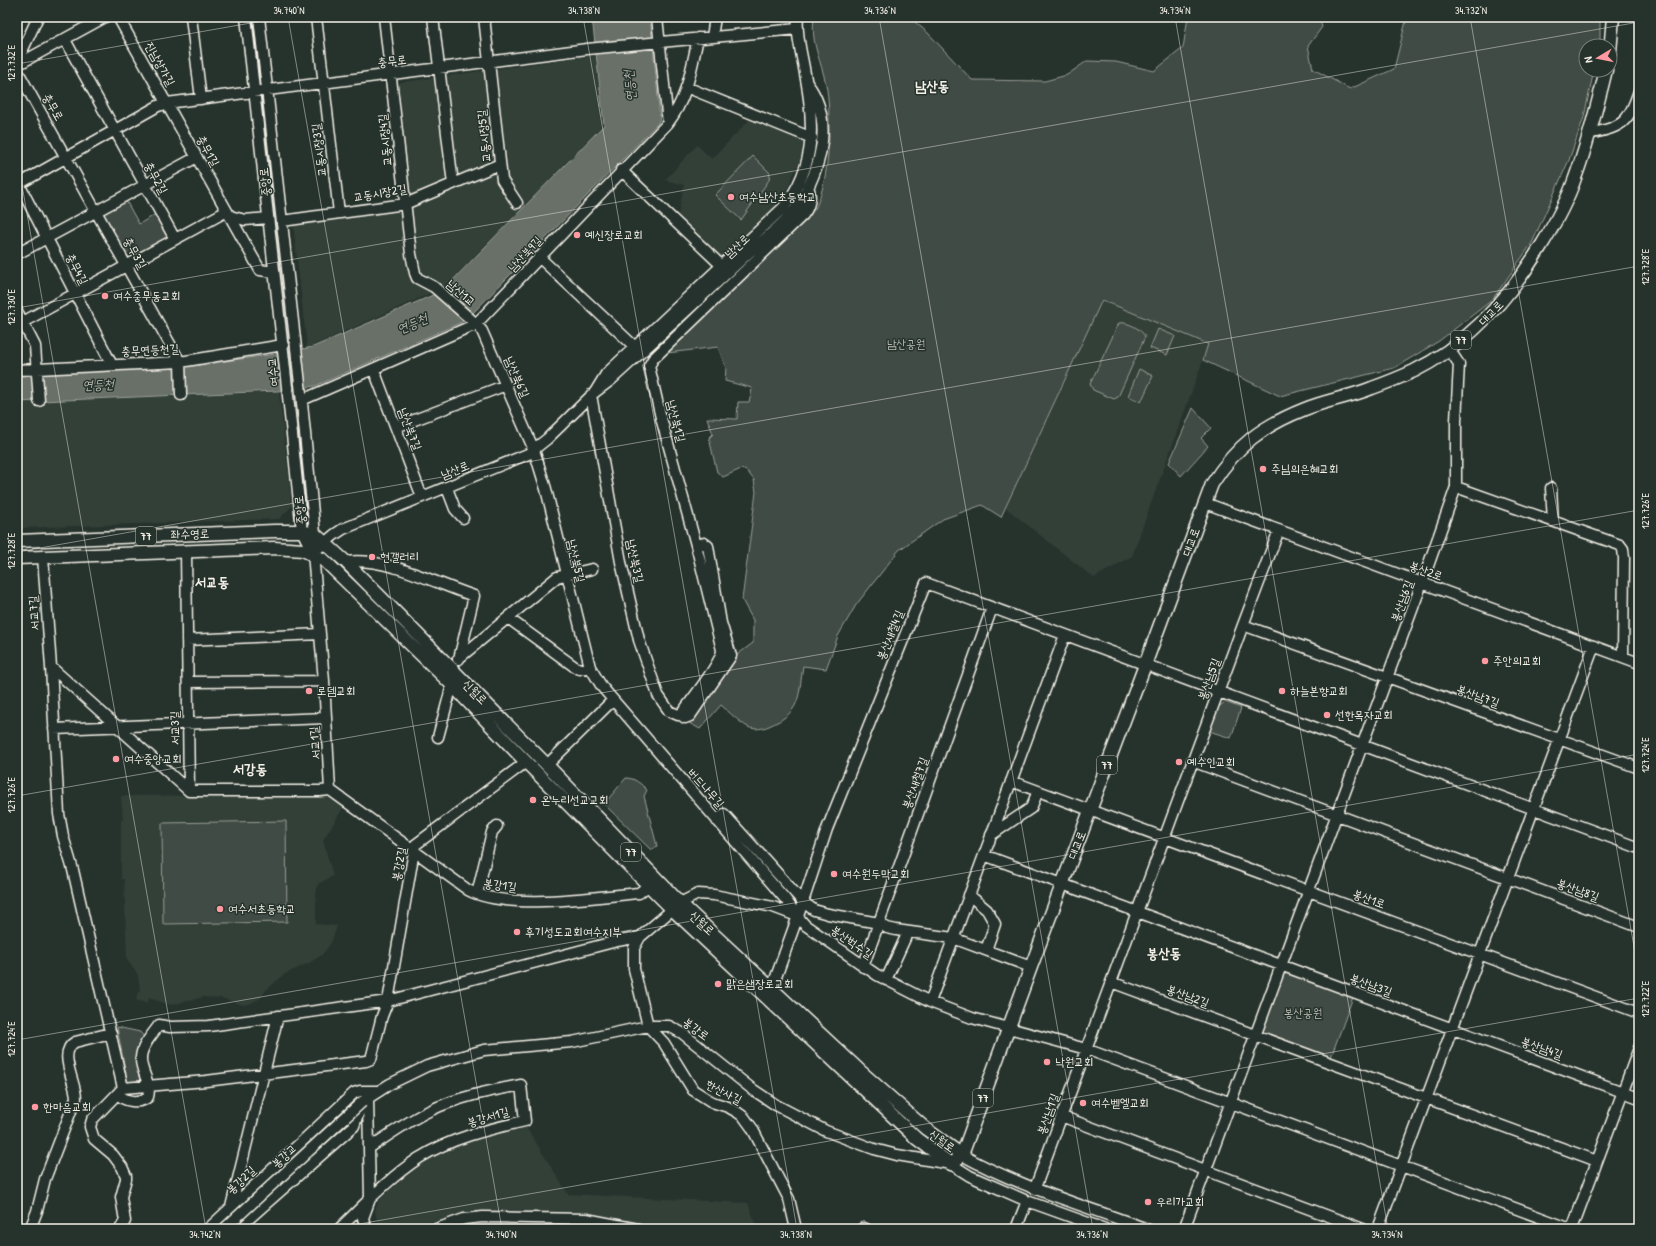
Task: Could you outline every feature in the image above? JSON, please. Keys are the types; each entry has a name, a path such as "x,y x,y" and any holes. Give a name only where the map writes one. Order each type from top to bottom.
{"main road":[{"path":"1611,38 1613,17"},
{"name":"대교로","path":"962,1155 1212,484 1223,467 1244,444 1261,431 1305,409 1371,389 1415,370 1449,349 1476,328 1492,313 1528,268 1570,191 1591,133 1604,78"},
{"name":"좌수영로","path":"17,541 302,531 315,534"},
{"name":"신월로","path":"315,534 326,542 547,765 676,906 918,1139 951,1164"},
{"path":"17,541 18,558"},
{"name":"좌수영로","path":"18,558 274,548 303,550 313,554"},
{"name":"신월로","path":"313,554 324,560 334,569 452,685 526,762 649,885 676,906 772,988 926,1129 962,1155"},
{"path":"951,1164 962,1155"}],"street":[{"path":"17,64 38,17"},
{"path":"17,64 105,17"},
{"name":"진남상가길","path":"118,17 167,103"},
{"path":"191,17 201,99"},
{"name":"여수교","path":"246,17 283,345 302,531 313,554"},
{"name":"중앙로","path":"260,17 302,396 315,534 313,554"},
{"name":"교동시장3길","path":"316,17 339,213"},
{"name":"교동시장4길","path":"384,17 414,273 419,279 434,287"},
{"path":"433,17 453,184"},
{"name":"교동시장5길","path":"484,17 503,182 517,203"},
{"path":"657,17 668,123"},
{"path":"712,37 715,17"},
{"name":"남산로","path":"593,394 606,374 722,266 788,201 798,184 807,163 812,138 812,118 797,29 798,17"},
{"path":"660,42 797,29"},
{"name":"남산북9길","path":"302,396 374,370 473,321 539,257 621,170 668,123 680,106 698,38"},
{"path":"64,40 115,130"},
{"name":"충무로","path":"18,185 158,106 167,103 489,61 660,42"},
{"name":"충무로","path":"17,70 67,157"},
{"name":"남산로","path":"313,554 343,529 520,458 534,450 790,214 801,200 821,153 823,128 819,106 807,83"},
{"path":"686,87 812,138"},
{"path":"1591,133 1618,127 1631,113 1639,91"},
{"name":"충무1길","path":"167,103 260,270 274,272"},
{"name":"충무2길","path":"115,130 175,239"},
{"name":"충무3길","path":"67,157 180,362"},
{"path":"17,254 197,157"},
{"name":"교동시장2길","path":"282,222 405,204 500,164"},
{"path":"621,170 722,266"},
{"name":"충무4길","path":"18,185 112,365"},
{"name":"남산북1길","path":"681,714 685,718 690,716 731,656 721,623 708,546 704,542 696,545 649,370 649,364 803,215 810,202 811,193 808,186"},
{"path":"20,322 75,294 175,239 228,214 247,220 268,218"},
{"path":"539,257 635,346"},
{"name":"남산1교","path":"434,287 473,321"},
{"path":"17,311 20,322 35,346 39,401"},
{"name":"남산북6길","path":"473,321 482,331 534,450"},
{"name":"충무연등천길","path":"17,370 180,362 283,345"},
{"name":"봉산남6길","path":"1309,891 1456,487 1456,421 1459,364 1449,349"},
{"path":"180,362 181,395"},
{"name":"남산북7길","path":"374,370 422,497"},
{"path":"396,428 506,385"},
{"name":"남산북3길","path":"593,394 622,562 639,640 661,700 674,714 681,714"},
{"name":"남산북5길","path":"534,450 546,489 566,575 590,667 594,677"},
{"path":"1456,487 1616,543 1623,549 1623,657"},
{"path":"446,488 455,509 463,518"},
{"path":"1551,488 1553,521"},
{"name":"봉산2로","path":"1205,502 1639,663"},
{"name":"봉산남5길","path":"1164,838 1279,530"},
{"name":"서교3길","path":"186,551 189,791"},
{"name":"서교1길","path":"313,554 324,681 330,790"},
{"name":"서교7길","path":"43,557 51,667 57,792 63,836 73,870 111,1033 120,1091"},
{"path":"346,562 361,560 403,570 474,596 459,659"},
{"path":"449,667 557,577 592,569"},
{"name":"봉산새철4길","path":"772,988 827,829 926,583 1218,692"},
{"name":"봉산새철7길","path":"864,967 992,608"},
{"path":"508,618 575,667 580,669 590,667"},
{"path":"1242,626 1387,678"},
{"path":"187,640 320,634"},
{"path":"930,1002 1065,635"},
{"path":"1378,1229 1594,646"},
{"path":"51,667 189,791 330,790"},
{"name":"버드나무길","path":"594,677 716,821 786,900 797,916"},
{"name":"봉산남7길","path":"1387,678 1559,740"},
{"path":"188,682 324,681"},
{"path":"438,737 452,685"},
{"path":"1218,692 1639,848"},
{"path":"547,765 613,700"},
{"path":"54,728 116,727 326,718"},
{"path":"1559,740 1639,768"},
{"name":"봉강2길","path":"120,1091 369,1060 373,1055 382,1016 388,1001 415,845 526,762"},
{"path":"1192,762 1508,878"},
{"name":"봉산1로","path":"1011,781 1639,1013"},
{"name":"봉강1길","path":"330,790 468,890 476,894 505,900 548,900 639,893 649,885"},
{"path":"991,835 1031,808 1038,791"},
{"path":"716,821 724,814 803,902 820,912 879,923 887,928 953,938 1031,967"},
{"path":"476,894 492,832 497,826"},
{"name":"봉산남1길","path":"1035,1188 1164,838"},
{"path":"984,855 1281,965"},
{"name":"봉산남8길","path":"1508,878 1639,927"},
{"path":"1184,1229 1309,891"},
{"name":"봉산벅수길","path":"640,937 676,906 695,895 714,894 773,907 797,916 805,925 864,967 886,980 930,1002 972,1018 1009,1028"},
{"path":"969,895 987,910 995,924 986,950"},
{"path":"886,980 908,932"},
{"path":"149,1087 141,1058 143,1049 159,1025 209,1026 388,1001 611,942 640,937"},
{"path":"640,937 634,948 633,964 648,1026"},
{"name":"봉산남3길","path":"1281,965 1452,1029"},
{"name":"봉산남2길","path":"1111,982 1256,1035"},
{"name":"봉강2길","path":"231,1208 278,1016"},
{"name":"봉강로","path":"365,1100 377,1091 427,1066 478,1052 517,1046 572,1042 648,1026 669,1026 678,1030 752,1089 826,1131 874,1149 897,1155 951,1164"},
{"name":"한산사길","path":"648,1026 664,1043 693,1090 712,1102 728,1107 737,1112 752,1128 789,1199 796,1229"},
{"path":"1009,1028 1086,1049 1571,1229 1639,1048"},
{"name":"봉산남4길","path":"1452,1029 1639,1098"},
{"path":"30,1229 37,1211 45,1178 76,1098 75,1089 68,1066 68,1049 70,1044 80,1040 111,1033"},
{"path":"1256,1035 1597,1161"},
{"name":"봉강서1길","path":"340,1229 390,1180 410,1164 430,1152 471,1135 525,1121 520,1085 473,1095 431,1110 403,1125 369,1148"},
{"path":"120,1091 92,1120 90,1127 94,1139 113,1155 122,1167 126,1176 121,1197 125,1221 120,1229"},
{"name":"봉강2길","path":"231,1208 354,1093 360,1091 377,1091"},
{"path":"208,1229 231,1208 244,1223 354,1126 365,1100"},
{"path":"365,1100 369,1148 370,1199 363,1218 366,1229"},
{"name":"봉강교","path":"224,1229 365,1100"},
{"path":"1061,1116 1363,1229"},
{"name":"신월로","path":"962,1155 983,1166 1035,1188 1147,1229"},
{"name":"신월로","path":"951,1164 970,1176 1027,1201 1105,1229"},
{"path":"1016,1229 1027,1201"},
{"path":"436,1229 464,1219 483,1217 585,1219 638,1229"}],"shaded area":[{"path":"595,55 603,122 601,127 445,287 307,347 293,224 409,207 396,83"},
{"name":"여수남산초등학교","path":"750,119 803,141 801,158 788,187 774,207 727,254 721,257 678,215 684,185 665,180 697,145 712,159"},
{"path":"1102,300 1209,344 1132,556 1094,578 1006,508"},
{"path":"279,392 292,506 279,519 17,528 17,402"},
{"name":"여수서초등학교","path":"323,795 345,805 323,840 333,876 318,884 316,894 316,924 337,926 331,943 322,955 285,974 266,990 261,998 249,1004 243,1005 221,998 203,997 171,1005 149,998 147,1003 136,1000 140,991 138,975 127,960 124,879 121,879 121,820 123,820 121,796"},
{"path":"525,1125 568,1194 748,1203 758,1229 382,1229 378,1225 375,1211 379,1200 409,1173 429,1159 442,1151 484,1134"}],"green space":[{"name":"남산공원","path":"814,17 909,17 928,33 972,80 1045,81 1067,75 1087,61 1116,62 1154,71 1183,48 1188,17 1319,17 1322,27 1308,46 1313,69 1350,89 1394,69 1407,17 1600,17 1600,38 1578,38 1578,78 1592,78 1584,117 1569,160 1532,243 1492,300 1439,341 1394,368 1280,396 1203,360 1208,344 1102,300 1001,517 982,505 943,519 899,550 856,605 838,636 826,669 803,666 799,695 793,709 780,721 764,728 750,728 721,705 700,729 689,723 734,657 753,643 753,620 742,600 756,492 754,480 747,471 741,469 723,477 717,472 709,438 713,434 707,418 737,419 738,402 749,402 752,388 725,381 726,368 718,347 667,353 806,219 816,207 822,189 826,169 829,139 829,116 826,82 817,54 813,25"},
{"path":"753,156 770,173 769,180 741,220 715,195"},
{"path":"125,199 139,224 158,213 172,238 130,261 103,212"},
{"path":"1119,323 1126,323 1134,327 1144,334 1145,337 1118,397 1114,399 1093,390 1090,384"},
{"path":"1158,329 1175,336 1167,355 1150,348"},
{"path":"1139,369 1153,376 1141,402 1128,396"},
{"path":"1193,408 1211,428 1201,438 1208,446 1181,476 1169,463"},
{"path":"1225,702 1241,708 1231,738 1209,731 1217,708"},
{"path":"626,778 635,780 647,790 644,796 657,846 651,850 604,804"},
{"path":"286,821 287,922 163,924 162,823"},
{"name":"봉산공원","path":"1288,973 1353,997 1331,1057 1261,1031 1282,975"},
{"path":"117,1027 140,1032 145,1038 142,1079 140,1082 128,1085"}],"water":[{"name":"연등천","path":"592,17 650,17 660,118 658,123 464,321 315,386 278,391 17,402 17,375 190,366 270,355 313,347 433,295 446,287 604,125"}],"place":[{"name":"여수남산초등학교","path":"731,197"},
{"name":"예신장로교회","path":"577,235"},
{"name":"여수충무동교회","path":"105,296"},
{"name":"주님의은혜교회","path":"1263,469"},
{"name":"현갤러리","path":"372,557"},
{"name":"주안의교회","path":"1485,661"},
{"name":"로뎀교회","path":"309,691"},
{"name":"하늘본향교회","path":"1282,691"},
{"name":"선한목자교회","path":"1327,715"},
{"name":"여수중앙교회","path":"116,759"},
{"name":"예수인교회","path":"1179,762"},
{"name":"온누리선교교회","path":"533,800"},
{"name":"여수원두막교회","path":"834,874"},
{"name":"여수서초등학교","path":"220,909"},
{"name":"후기성도교회여수지부","path":"517,932"},
{"name":"맑은샘장로교회","path":"718,984"},
{"name":"낙원교회","path":"1047,1062"},
{"name":"여수벧엘교회","path":"1083,1103"},
{"name":"한마음교회","path":"35,1107"},
{"name":"우리가교회","path":"1148,1202"}],"district":[{"name":"남산동","path":"932,86"},
{"name":"서교동","path":"212,582"},
{"name":"서강동","path":"250,769"},
{"name":"봉산동","path":"1164,953"}]}
